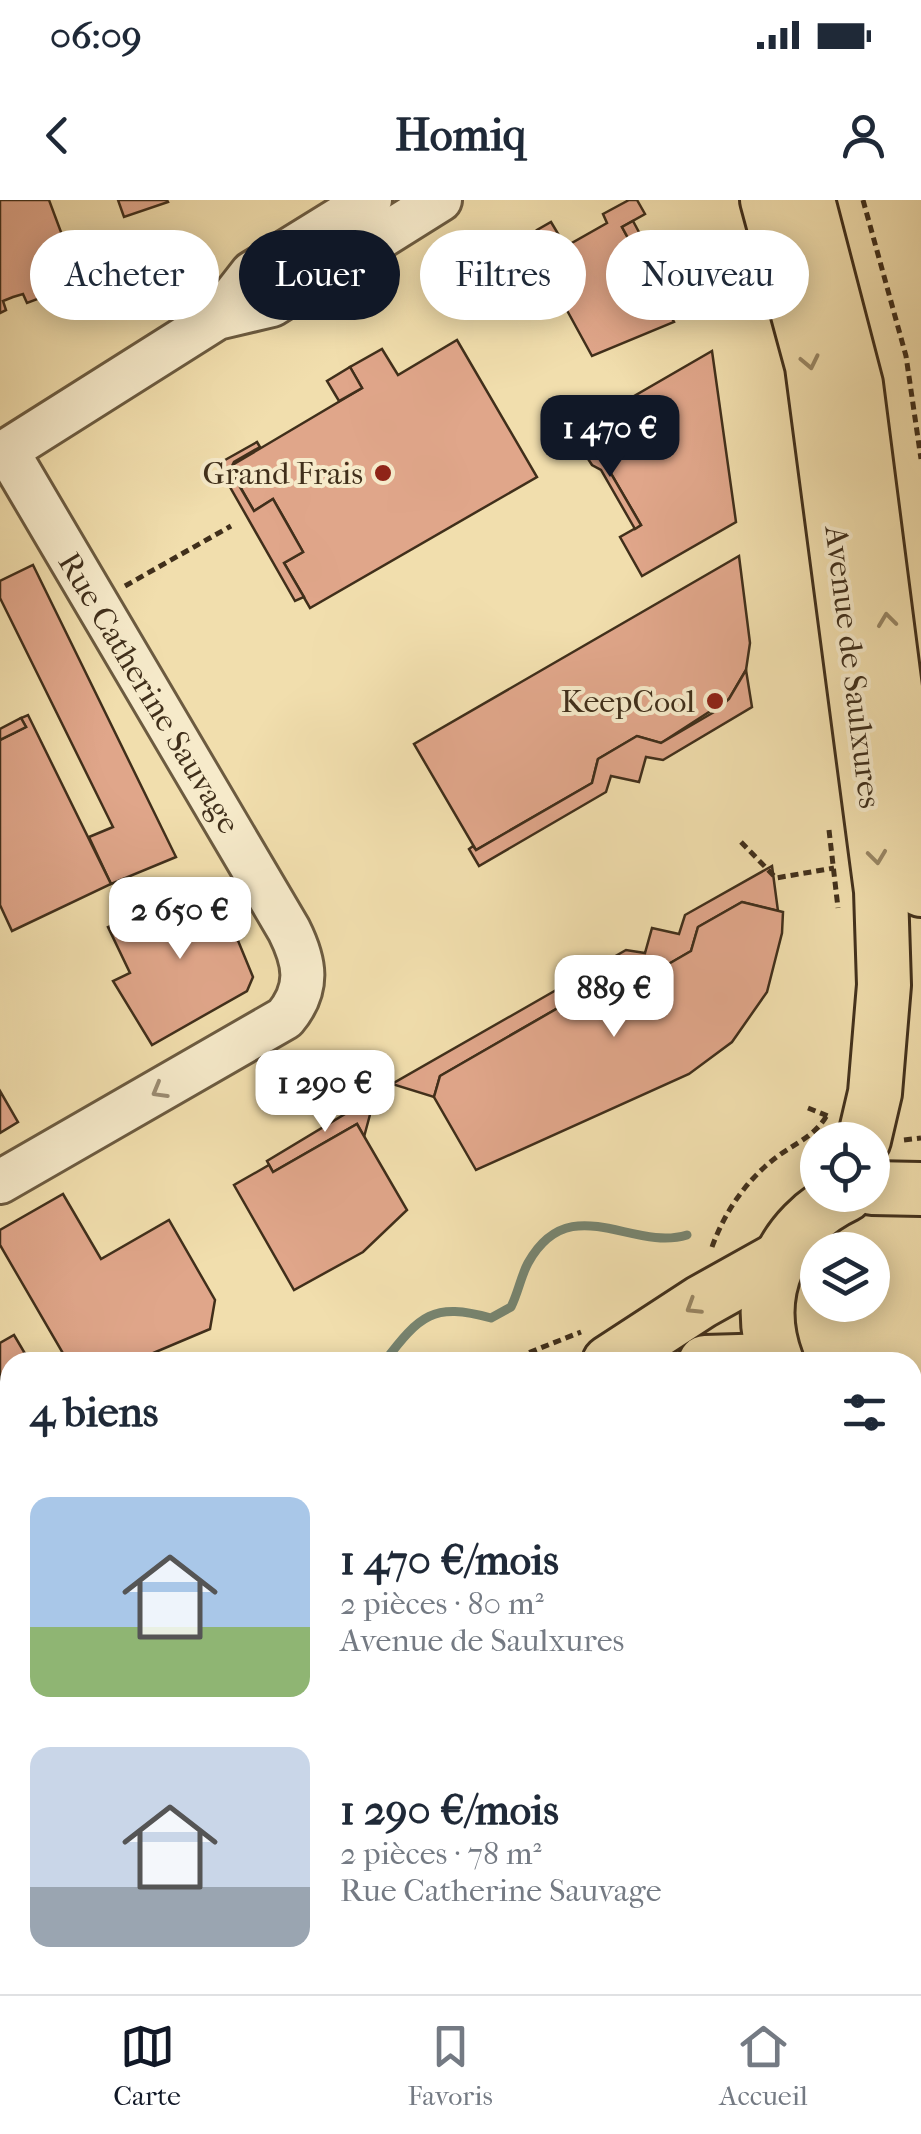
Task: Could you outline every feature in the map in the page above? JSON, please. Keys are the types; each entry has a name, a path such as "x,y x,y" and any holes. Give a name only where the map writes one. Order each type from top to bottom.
{"main road":[{"name":"Avenue de Saulxures","path":"767,200 812,366 881,891 884,985 874,1093 839,1120"},
{"name":"Avenue de Saulxures","path":"808,200 856,384 921,890"},
{"path":"890,1188 921,1188"},
{"path":"774,1352 766,1309 778,1259 808,1219 819,1212"},
{"path":"624,1352 700,1302 778,1259"}],"street":[{"path":"219,315 252,273 370,200"},
{"path":"219,318 272,305 440,200"},
{"path":"4,453 214,320"},
{"name":"Rue Catherine Sauvage","path":"0,1182 285,1018 301,994 304,978 304,966 289,930 4,453"}],"path":[{"path":"863,200 906,356 921,459"},
{"path":"121,588 231,526"},
{"path":"829,818 840,922"},
{"path":"740,842 776,878 834,868"},
{"path":"808,1108 839,1120"},
{"path":"707,1262 740,1194 776,1158 839,1120"}],"building":[{"path":"0,200 49,200 60,230 30,230 30,302 23,294 13,297 3,301 6,310 0,313"},
{"path":"118,200 167,200 168,202 124,217"},
{"path":"629,200 637,200 645,214 622,227 624,230 606,230 606,320 674,322 592,356 572,320 586,320 586,235 607,223 603,214"},
{"path":"633,221 638,230 624,230 622,227"},
{"path":"551,222 556,230 537,230"},
{"name":"Grand Frais","path":"457,340 537,477 310,608 284,563 303,552 288,525 273,499 254,511 229,467 362,388 350,367 382,349 398,375"},
{"path":"712,351 736,522 642,576 620,537 641,525 592,441 581,448 572,432"},
{"path":"350,367 362,388 339,401 327,381"},
{"path":"592,441 641,525 635,529 601,470 592,465 581,448"},
{"path":"257,442 260,447 234,462 230,470 254,511 273,499 303,552 284,563 304,597 295,601 222,473 225,460"},
{"path":"739,556 750,643 746,670 729,699 661,743 637,736 598,759 592,783 476,850 414,744"},
{"path":"33,565 176,857 111,884 89,837 113,827 0,598 0,581"},
{"path":"746,670 752,707 663,760 646,757 639,782 611,776 606,792 479,866 469,849 473,846 476,850 592,783 598,759 637,736 661,743 714,712 729,699"},
{"path":"28,715 111,884 12,931 0,905 0,740 26,727 21,718"},
{"path":"21,718 26,727 0,740 0,729"},
{"path":"772,866 778,911 742,902 698,927 691,951 653,973 629,967 440,1076 434,1097 392,1084 626,950 645,953 652,928 679,934 685,915"},
{"path":"213,880 253,977 247,991 152,1045 113,981 130,973 108,927"},
{"path":"742,902 783,912 782,933 767,992 732,1042 689,1074 476,1170 434,1097 440,1076 629,967 653,973 691,951 698,927"},
{"path":"0,1091 18,1122 0,1133"},
{"path":"375,1096 364,1137 357,1124 273,1172 267,1161"},
{"path":"357,1124 407,1210 363,1252 294,1290 234,1185 269,1165 273,1172"},
{"path":"63,1194 101,1259 169,1220 215,1300 210,1329 156,1352 62,1352 0,1245 0,1230"},
{"path":"14,1335 24,1352 0,1352 0,1343"}],"waterway":[{"path":"392,1352 429,1316 455,1312 491,1318 511,1307 528,1263 545,1241 563,1229 602,1227 666,1238 687,1235"}],"place":[{"name":"Grand Frais","path":"383,473"},
{"name":"KeepCool","path":"715,701"}]}
